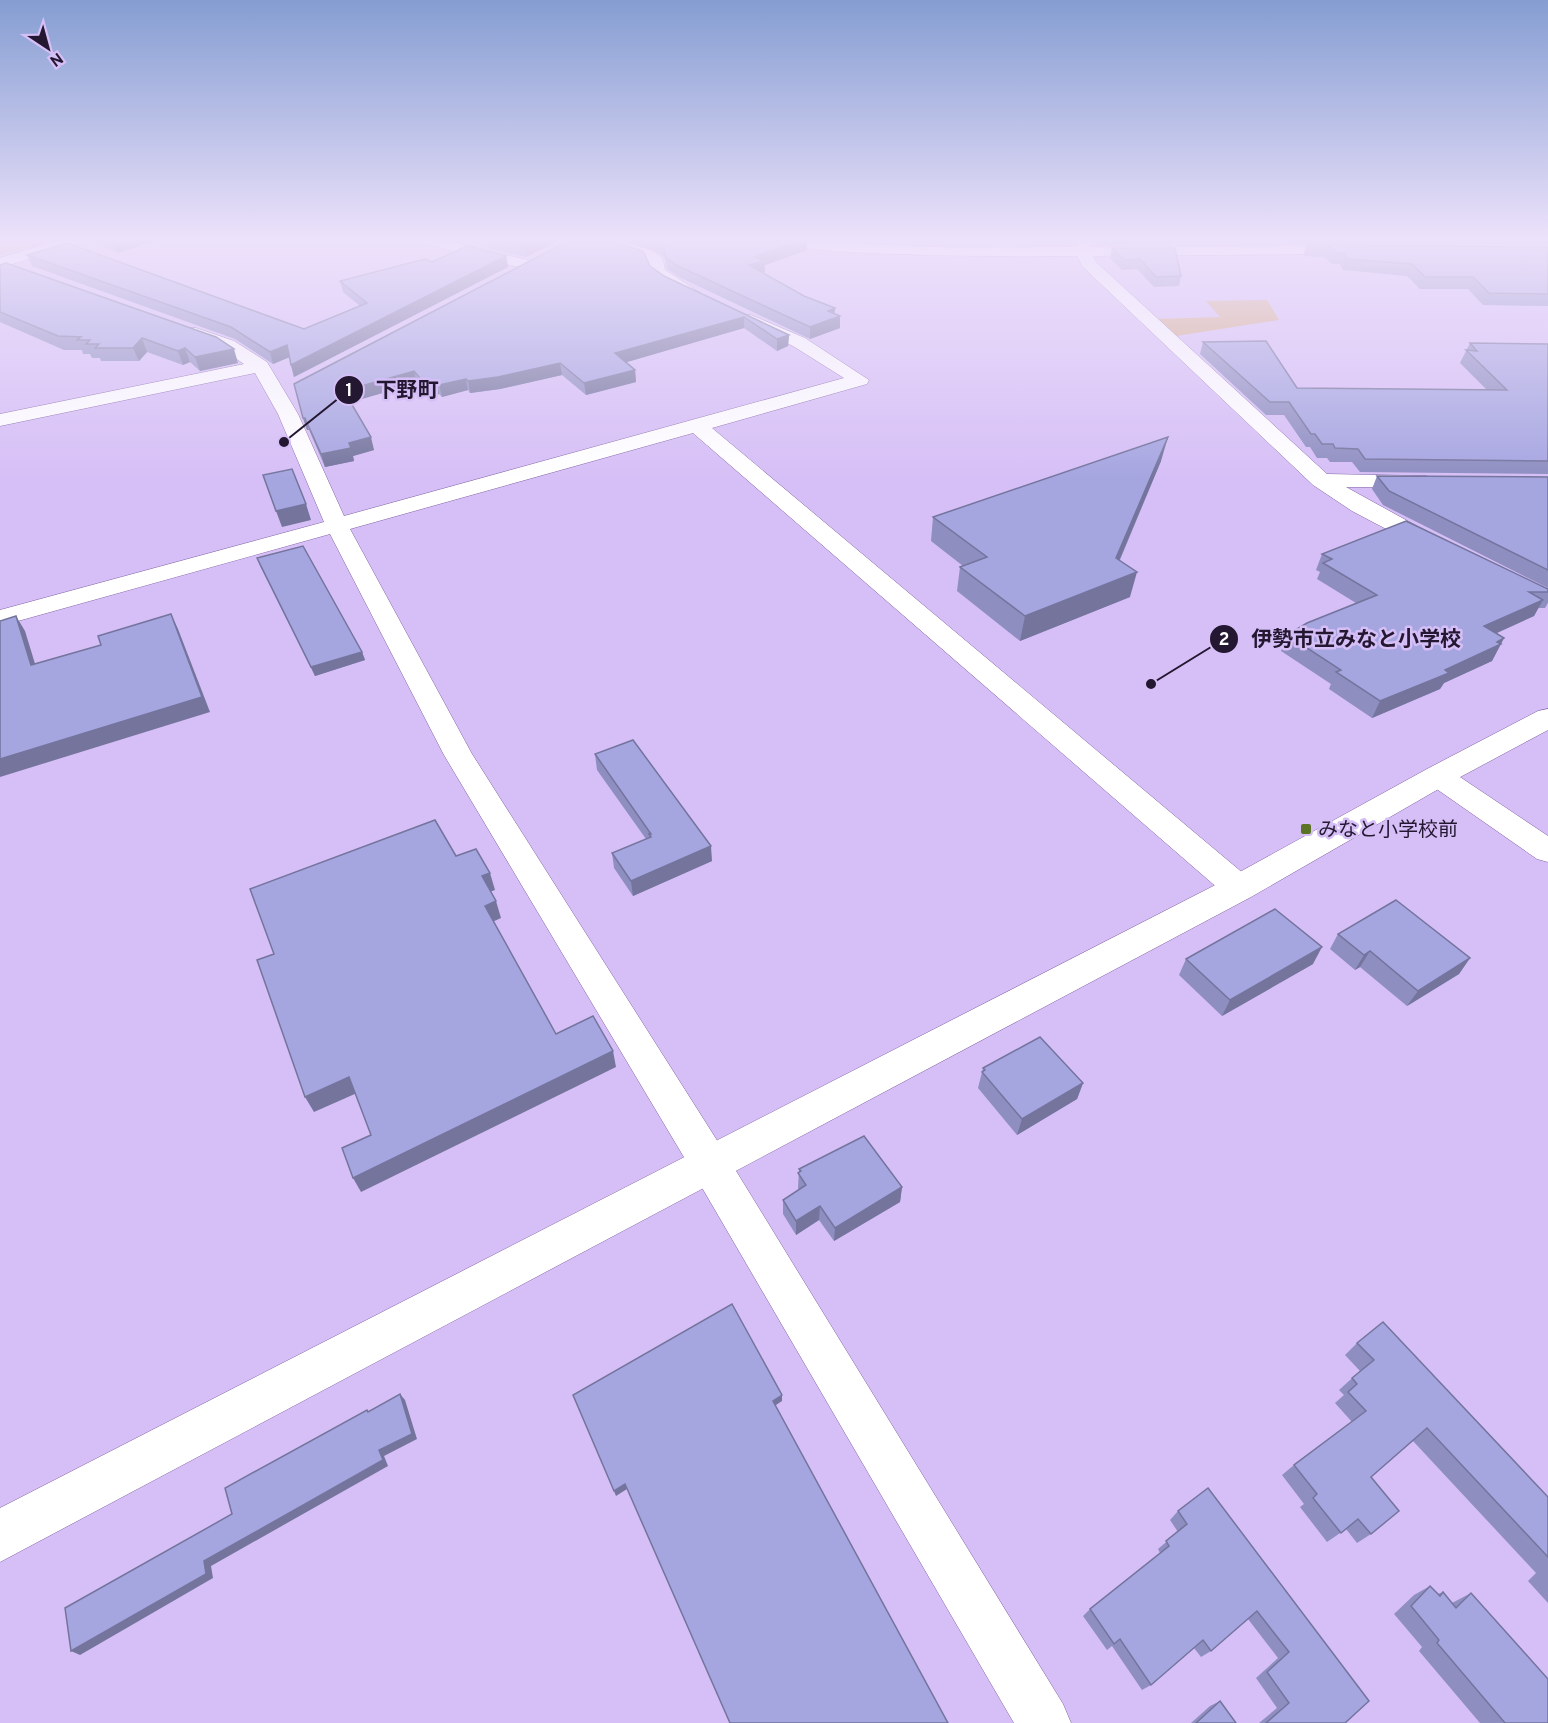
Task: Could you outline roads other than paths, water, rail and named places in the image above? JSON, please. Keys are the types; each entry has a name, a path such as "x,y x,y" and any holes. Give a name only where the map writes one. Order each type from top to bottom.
{"street":[{"path":"0,618 338,527 860,380 800,342 749,318"},
{"path":"1146,318 1321,480 1360,506 1456,556"},
{"path":"163,322 228,345 260,366 289,390 338,527 458,754 711,1166 1044,1723"},
{"path":"0,420 260,366"},
{"path":"697,426 1239,888"},
{"path":"1321,480 1440,481"},
{"path":"0,1536 1239,888 1438,776 1548,718"},
{"path":"1438,776 1548,851"}],"place":[{"name":"下野町","path":"284,442"},
{"name":"伊勢市立みなと小学校","path":"1151,684"},
{"name":"みなと小学校前","path":"1306,829"}]}
